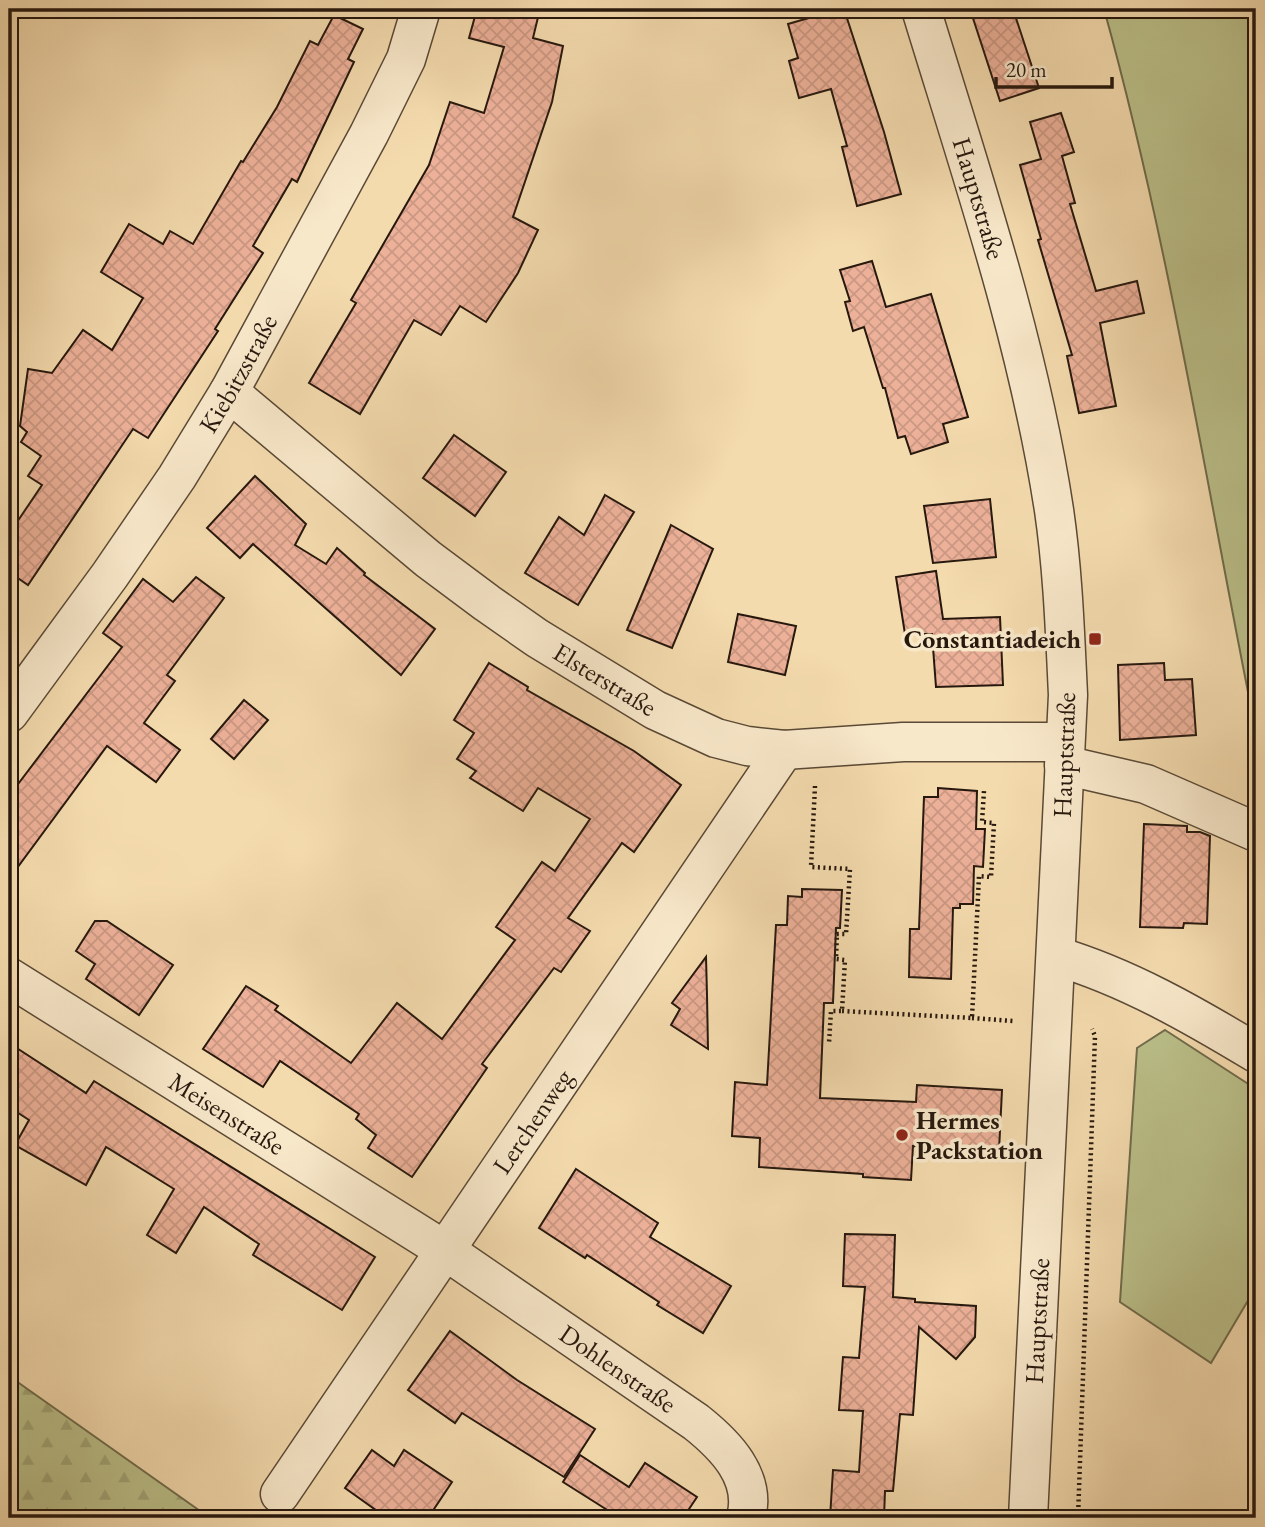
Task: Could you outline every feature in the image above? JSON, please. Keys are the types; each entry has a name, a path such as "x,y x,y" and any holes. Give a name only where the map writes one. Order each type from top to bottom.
{"street":[{"name":"Kiebitzstraße","path":"9,713 140,531 229,393 374,124 406,59 421,9"},
{"name":"Hauptstraße","path":"921,9 998,266 1040,433 1062,575 1068,695 1028,1518"},
{"name":"Elsterstraße","path":"229,393 428,559 537,638 655,709 716,738 747,746 800,748 915,742 1064,753 1146,784 1256,832"},
{"name":"Lerchenweg","path":"279,1494 446,1251 800,748"},
{"path":"1056,956 1087,965 1163,1000 1256,1053"},
{"name":"Meisenstraße","path":"9,977 446,1251"},
{"name":"Dohlenstraße","path":"446,1251 719,1441 733,1456 741,1472 748,1493 746,1518"}],"path":[{"path":"800,748 811,867 850,869 846,934 837,934 836,959 845,960 842,1011"},
{"path":"829,1043 831,1011 972,1018 979,876 991,877 994,823 982,822 984,791"},
{"path":"1079,1518 1095,1036 1090,1024"}],"green space":[{"path":"1104,9 1256,9 1256,710 1250,702 1166,267"},
{"path":"1165,1030 1256,1089 1256,1287 1211,1363 1120,1302 1137,1048"},
{"path":"9,1376 210,1518 9,1518"}],"building":[{"path":"477,9 540,9 533,38 563,46 552,102 513,217 538,230 518,273 486,322 460,306 441,335 414,320 360,414 309,383 356,303 351,300 429,165 450,102 484,113 504,47 469,38"},
{"path":"844,9 901,194 857,206 842,147 847,146 831,89 799,98 789,61 798,58 788,24"},
{"path":"970,9 1013,9 1039,88 1000,101"},
{"path":"334,15 363,29 348,59 354,62 297,182 292,179 253,246 263,253 215,329 218,331 148,438 133,429 28,585 9,572 9,534 42,485 28,476 41,456 21,442 27,432 20,426 28,369 52,373 83,330 112,350 143,298 101,272 129,224 163,244 170,231 193,244 241,161 243,162 277,107 310,41 318,45"},
{"path":"1061,113 1074,152 1062,156 1075,203 1070,204 1096,291 1137,281 1144,313 1100,323 1116,406 1079,413 1067,356 1072,355 1038,240 1041,239 1020,165 1041,159 1030,122"},
{"path":"872,261 886,307 931,294 968,417 943,424 948,442 911,454 905,436 898,438 885,388 864,327 853,331 845,302 850,301 840,270"},
{"path":"454,435 506,472 475,516 423,478"},
{"path":"255,476 306,524 295,545 326,564 337,548 365,573 364,575 435,629 401,675 253,544 240,558 207,528"},
{"path":"605,495 634,512 578,605 525,573 559,517 584,535"},
{"path":"990,499 996,557 933,563 924,506"},
{"path":"671,525 713,549 672,648 627,630"},
{"path":"936,571 943,619 1000,617 1003,685 936,687 932,634 905,634 896,577"},
{"path":"196,577 224,598 167,675 175,681 144,723 180,750 156,782 107,746 9,879 9,796 122,647 103,633 143,579 173,602"},
{"path":"738,614 796,626 785,675 728,662"},
{"path":"489,663 528,687 527,690 634,751 681,785 634,852 622,843 568,918 590,931 561,972 554,968 482,1064 487,1068 412,1177 368,1148 376,1135 356,1119 359,1114 280,1061 263,1087 203,1049 246,986 278,1006 275,1010 351,1063 397,1003 442,1039 515,940 496,927 542,862 555,871 590,819 538,788 523,811 470,778 476,771 457,759 474,733 454,720"},
{"path":"1164,663 1165,680 1192,679 1196,735 1120,740 1118,665"},
{"path":"244,700 268,720 234,759 211,739"},
{"path":"938,788 977,791 976,829 985,829 983,867 974,866 973,904 960,904 960,908 953,908 951,979 909,977 910,929 919,929 924,797 938,797"},
{"path":"1144,824 1187,826 1187,832 1200,832 1210,836 1207,924 1184,923 1183,928 1140,927"},
{"path":"802,889 842,890 840,928 836,928 833,1003 824,1003 820,1098 916,1102 917,1085 1002,1090 999,1151 913,1146 911,1180 759,1167 760,1138 732,1136 735,1082 767,1085 776,925 787,925 788,896 802,897"},
{"path":"95,921 107,921 173,965 139,1015 86,979 95,964 76,951"},
{"path":"706,957 708,1049 671,1025 680,1009 672,1003"},
{"path":"9,1043 86,1093 94,1081 375,1257 342,1310 253,1255 259,1244 204,1207 176,1253 147,1235 174,1189 106,1147 86,1185 15,1145 29,1120 9,1107"},
{"path":"576,1169 658,1223 650,1237 731,1286 703,1333 657,1305 659,1302 587,1255 585,1258 539,1228"},
{"path":"845,1234 895,1235 893,1297 915,1299 915,1302 976,1306 975,1337 956,1359 919,1327 913,1415 900,1414 893,1491 885,1491 884,1518 830,1518 833,1470 859,1472 863,1411 839,1410 843,1357 859,1358 865,1287 843,1286"},
{"path":"450,1331 517,1380 595,1429 564,1477 462,1413 455,1423 408,1390"},
{"path":"372,1450 394,1466 404,1450 452,1482 428,1518 387,1518 345,1488"},
{"path":"580,1455 629,1487 645,1463 697,1497 683,1518 609,1518 612,1513 563,1482"}],"place":[{"name":"Constantiadeich","path":"1095,639"},
{"name":"Hermes Packstation","path":"902,1135"}]}
